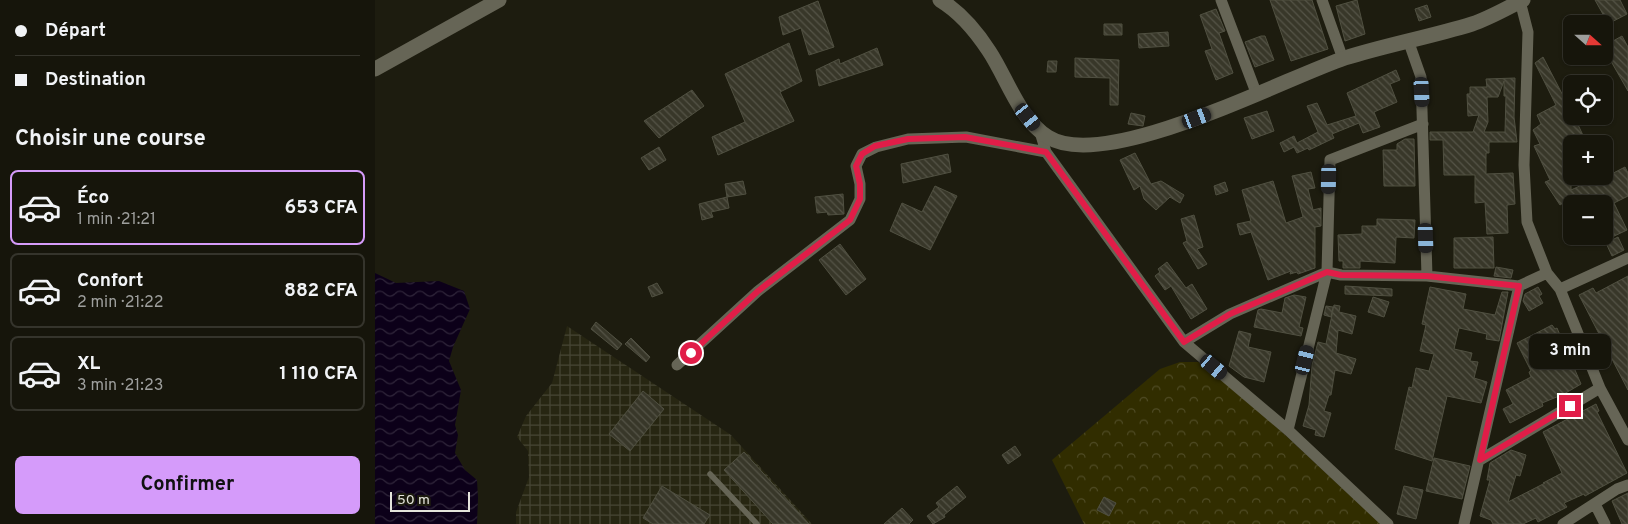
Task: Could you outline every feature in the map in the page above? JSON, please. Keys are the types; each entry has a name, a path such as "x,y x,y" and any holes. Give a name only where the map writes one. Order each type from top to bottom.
{"street":[{"path":"375,69 499,0"},
{"path":"940,0 957,11 989,50 1028,117 1040,132 1046,152 1184,342 1288,430 1388,524"},
{"path":"1221,0 1257,95"},
{"path":"1322,0 1343,59"},
{"path":"1040,132 1064,144 1089,145 1142,136 1183,124 1343,59 1473,23 1522,1 1528,32 1524,165 1527,222 1547,273 1560,289 1600,388 1628,440"},
{"path":"1408,40 1421,77 1427,276"},
{"path":"1288,430 1327,272 1330,160 1423,124"},
{"path":"677,365 758,291 850,220 860,199 860,184 856,166 862,154 875,146 908,139 965,137 1046,152"},
{"path":"1560,289 1628,258"},
{"path":"1184,342 1230,314 1327,272 1341,275 1427,276 1519,286 1547,273"},
{"path":"1464,524 1519,286"},
{"path":"1480,460 1600,388"},
{"path":"1563,524 1628,485"},
{"path":"1595,504 1605,524"}],"lane":[{"path":"710,474 757,524"}],"shaded area":[{"path":"567,326 731,435 812,524 516,524 516,512 529,477 528,451 517,437 526,416 552,383"}],"green space":[{"path":"1180,362 1198,362 1214,369 1381,524 1084,524 1052,460 1160,369"}],"water":[{"path":"375,273 396,283 439,281 464,291 470,309 453,347 449,361 461,390 455,425 458,435 455,453 465,470 477,480 477,524 375,524"}],"building":[{"path":"1270,0 1312,0 1328,49 1291,61"},
{"path":"1357,0 1365,34 1345,41 1336,6"},
{"path":"1595,0 1620,0 1627,14 1613,21 1613,15 1603,15"},
{"path":"818,1 834,47 809,55 801,28 783,35 779,17"},
{"path":"1427,5 1431,17 1419,21 1415,9"},
{"path":"1216,9 1225,31 1219,33 1233,73 1216,80 1205,51 1212,49 1200,15"},
{"path":"1104,24 1122,24 1122,35 1104,35"},
{"path":"1168,32 1169,46 1139,48 1138,34"},
{"path":"1265,36 1274,60 1255,67 1245,42"},
{"path":"1622,36 1628,47 1628,91 1613,65 1613,41"},
{"path":"789,43 802,81 780,92 794,121 718,155 712,137 745,122 725,74"},
{"path":"877,48 883,65 819,86 816,70 839,59 840,64"},
{"path":"1543,57 1563,96 1563,125 1578,125 1583,135 1563,135 1563,185 1571,185 1571,190 1582,185 1613,185 1613,173 1625,167 1628,173 1628,196 1614,203 1627,230 1613,237 1613,195 1563,195 1563,203 1560,205 1545,182 1550,180 1534,146 1540,144 1533,130 1541,124 1537,115 1556,105 1535,63"},
{"path":"1075,58 1119,60 1118,105 1110,105 1110,78 1075,77"},
{"path":"1048,61 1057,61 1056,72 1047,72"},
{"path":"1396,70 1400,80 1390,84 1397,102 1374,112 1380,127 1363,133 1359,123 1332,134 1334,138 1309,150 1308,148 1297,153 1294,147 1284,152 1280,143 1294,136 1297,143 1318,132 1307,106 1317,103 1327,125 1356,116 1347,93"},
{"path":"1515,78 1514,117 1517,142 1489,142 1489,153 1486,153 1486,174 1513,173 1515,204 1507,205 1508,233 1487,234 1485,202 1475,203 1475,175 1444,175 1443,140 1430,140 1430,132 1473,132 1479,115 1468,116 1467,94 1470,94 1470,87 1487,87 1486,79","holes":["1504,81 1504,96 1506,96 1505,132 1484,132 1488,122 1487,97 1498,97"]},
{"path":"692,90 704,106 659,138 644,121"},
{"path":"1267,111 1274,131 1252,139 1244,118"},
{"path":"1131,113 1145,116 1143,126 1128,124"},
{"path":"1405,139 1414,139 1415,186 1384,186 1383,150 1397,150 1397,144"},
{"path":"659,147 666,160 649,170 641,158"},
{"path":"1135,153 1151,184 1161,181 1184,195 1180,203 1170,197 1156,210 1144,199 1140,186 1134,190 1120,160"},
{"path":"948,154 951,172 903,183 901,164"},
{"path":"1311,172 1315,188 1308,189 1313,210 1321,208 1321,226 1315,227 1315,268 1298,274 1297,272 1290,274 1291,271 1268,280 1251,232 1240,235 1237,224 1251,221 1242,190 1273,181 1286,223 1303,217 1292,176"},
{"path":"743,181 746,194 727,197 725,184"},
{"path":"1225,182 1228,191 1216,195 1214,186"},
{"path":"935,186 957,196 930,250 890,231 902,203 922,212"},
{"path":"843,194 844,214 828,215 827,212 817,213 815,197"},
{"path":"727,197 729,208 711,212 713,217 702,220 699,204"},
{"path":"1194,215 1203,247 1197,249 1207,264 1198,269 1183,243 1187,241 1181,219"},
{"path":"1377,219 1415,220 1414,238 1396,237 1395,263 1360,261 1360,268 1343,268 1343,261 1339,261 1338,235 1362,234 1362,226 1377,226"},
{"path":"1493,237 1494,268 1454,268 1454,238"},
{"path":"1618,237 1624,250 1612,256 1607,245 1613,245 1613,240"},
{"path":"840,244 866,279 846,295 819,260"},
{"path":"1167,262 1186,288 1192,284 1207,309 1191,319 1171,286 1165,290 1155,276 1160,272 1158,269"},
{"path":"1496,267 1513,270 1511,278 1494,276"},
{"path":"1628,276 1628,390 1579,295 1593,288 1596,293"},
{"path":"657,283 663,293 652,297 648,287"},
{"path":"1345,286 1392,289 1392,296 1345,294"},
{"path":"1430,287 1466,294 1463,309 1495,315 1502,292 1508,292 1499,341 1486,339 1487,334 1459,328 1454,349 1472,353 1470,361 1478,362 1474,378 1487,382 1481,403 1447,396 1432,461 1395,449 1409,387 1412,388 1416,368 1429,371 1434,354 1420,351 1426,325 1422,324"},
{"path":"1538,287 1542,294 1539,296 1543,303 1529,311 1523,301 1525,294"},
{"path":"1294,295 1306,297 1299,327 1303,328 1301,336 1254,327 1258,310 1282,313 1285,298"},
{"path":"1373,297 1389,302 1384,317 1368,312"},
{"path":"1334,305 1340,306 1339,312 1356,316 1352,334 1338,330 1336,353 1356,359 1351,374 1335,370 1331,395 1329,395 1324,411 1331,413 1324,437 1315,435 1316,430 1303,426 1309,405 1312,365 1318,342 1326,344"},
{"path":"1326,306 1333,307 1331,317 1324,315"},
{"path":"596,322 622,344 617,350 591,329"},
{"path":"1552,325 1555,329 1557,328 1581,384 1564,394 1542,403 1543,406 1510,423 1503,409 1513,404 1506,390 1531,377 1529,372 1531,371 1517,343"},
{"path":"1239,331 1251,334 1248,347 1271,352 1264,382 1244,377 1229,366"},
{"path":"631,338 650,357 646,362 625,344"},
{"path":"643,391 664,409 630,451 609,434"},
{"path":"1596,404 1599,411 1597,412 1627,473 1585,496 1584,494 1564,503 1567,507 1538,522 1536,518 1523,524 1493,524 1491,520 1480,516 1490,480 1487,480 1490,463 1511,450 1526,455 1520,476 1516,475 1508,502 1545,483 1543,483 1562,473 1543,432"},
{"path":"1015,446 1021,455 1008,464 1002,455"},
{"path":"744,452 809,524 773,524 724,470"},
{"path":"1434,458 1470,466 1462,499 1426,491"},
{"path":"662,486 710,515 704,524 653,524 643,518"},
{"path":"957,486 966,497 944,515 945,517 933,524 927,516 939,507 936,503"},
{"path":"1404,486 1423,490 1416,519 1397,514"},
{"path":"1628,493 1628,524 1622,524 1612,501"},
{"path":"1104,497 1116,503 1109,516 1097,510"},
{"path":"902,508 913,520 909,524 884,524"}],"route":[{"path":"691,353 758,291 850,220 860,199 860,184 856,166 862,154 875,146 908,139 965,137 1046,152 1184,342 1230,314 1327,272 1341,275 1427,276 1519,286 1480,460 1570,406"}]}
